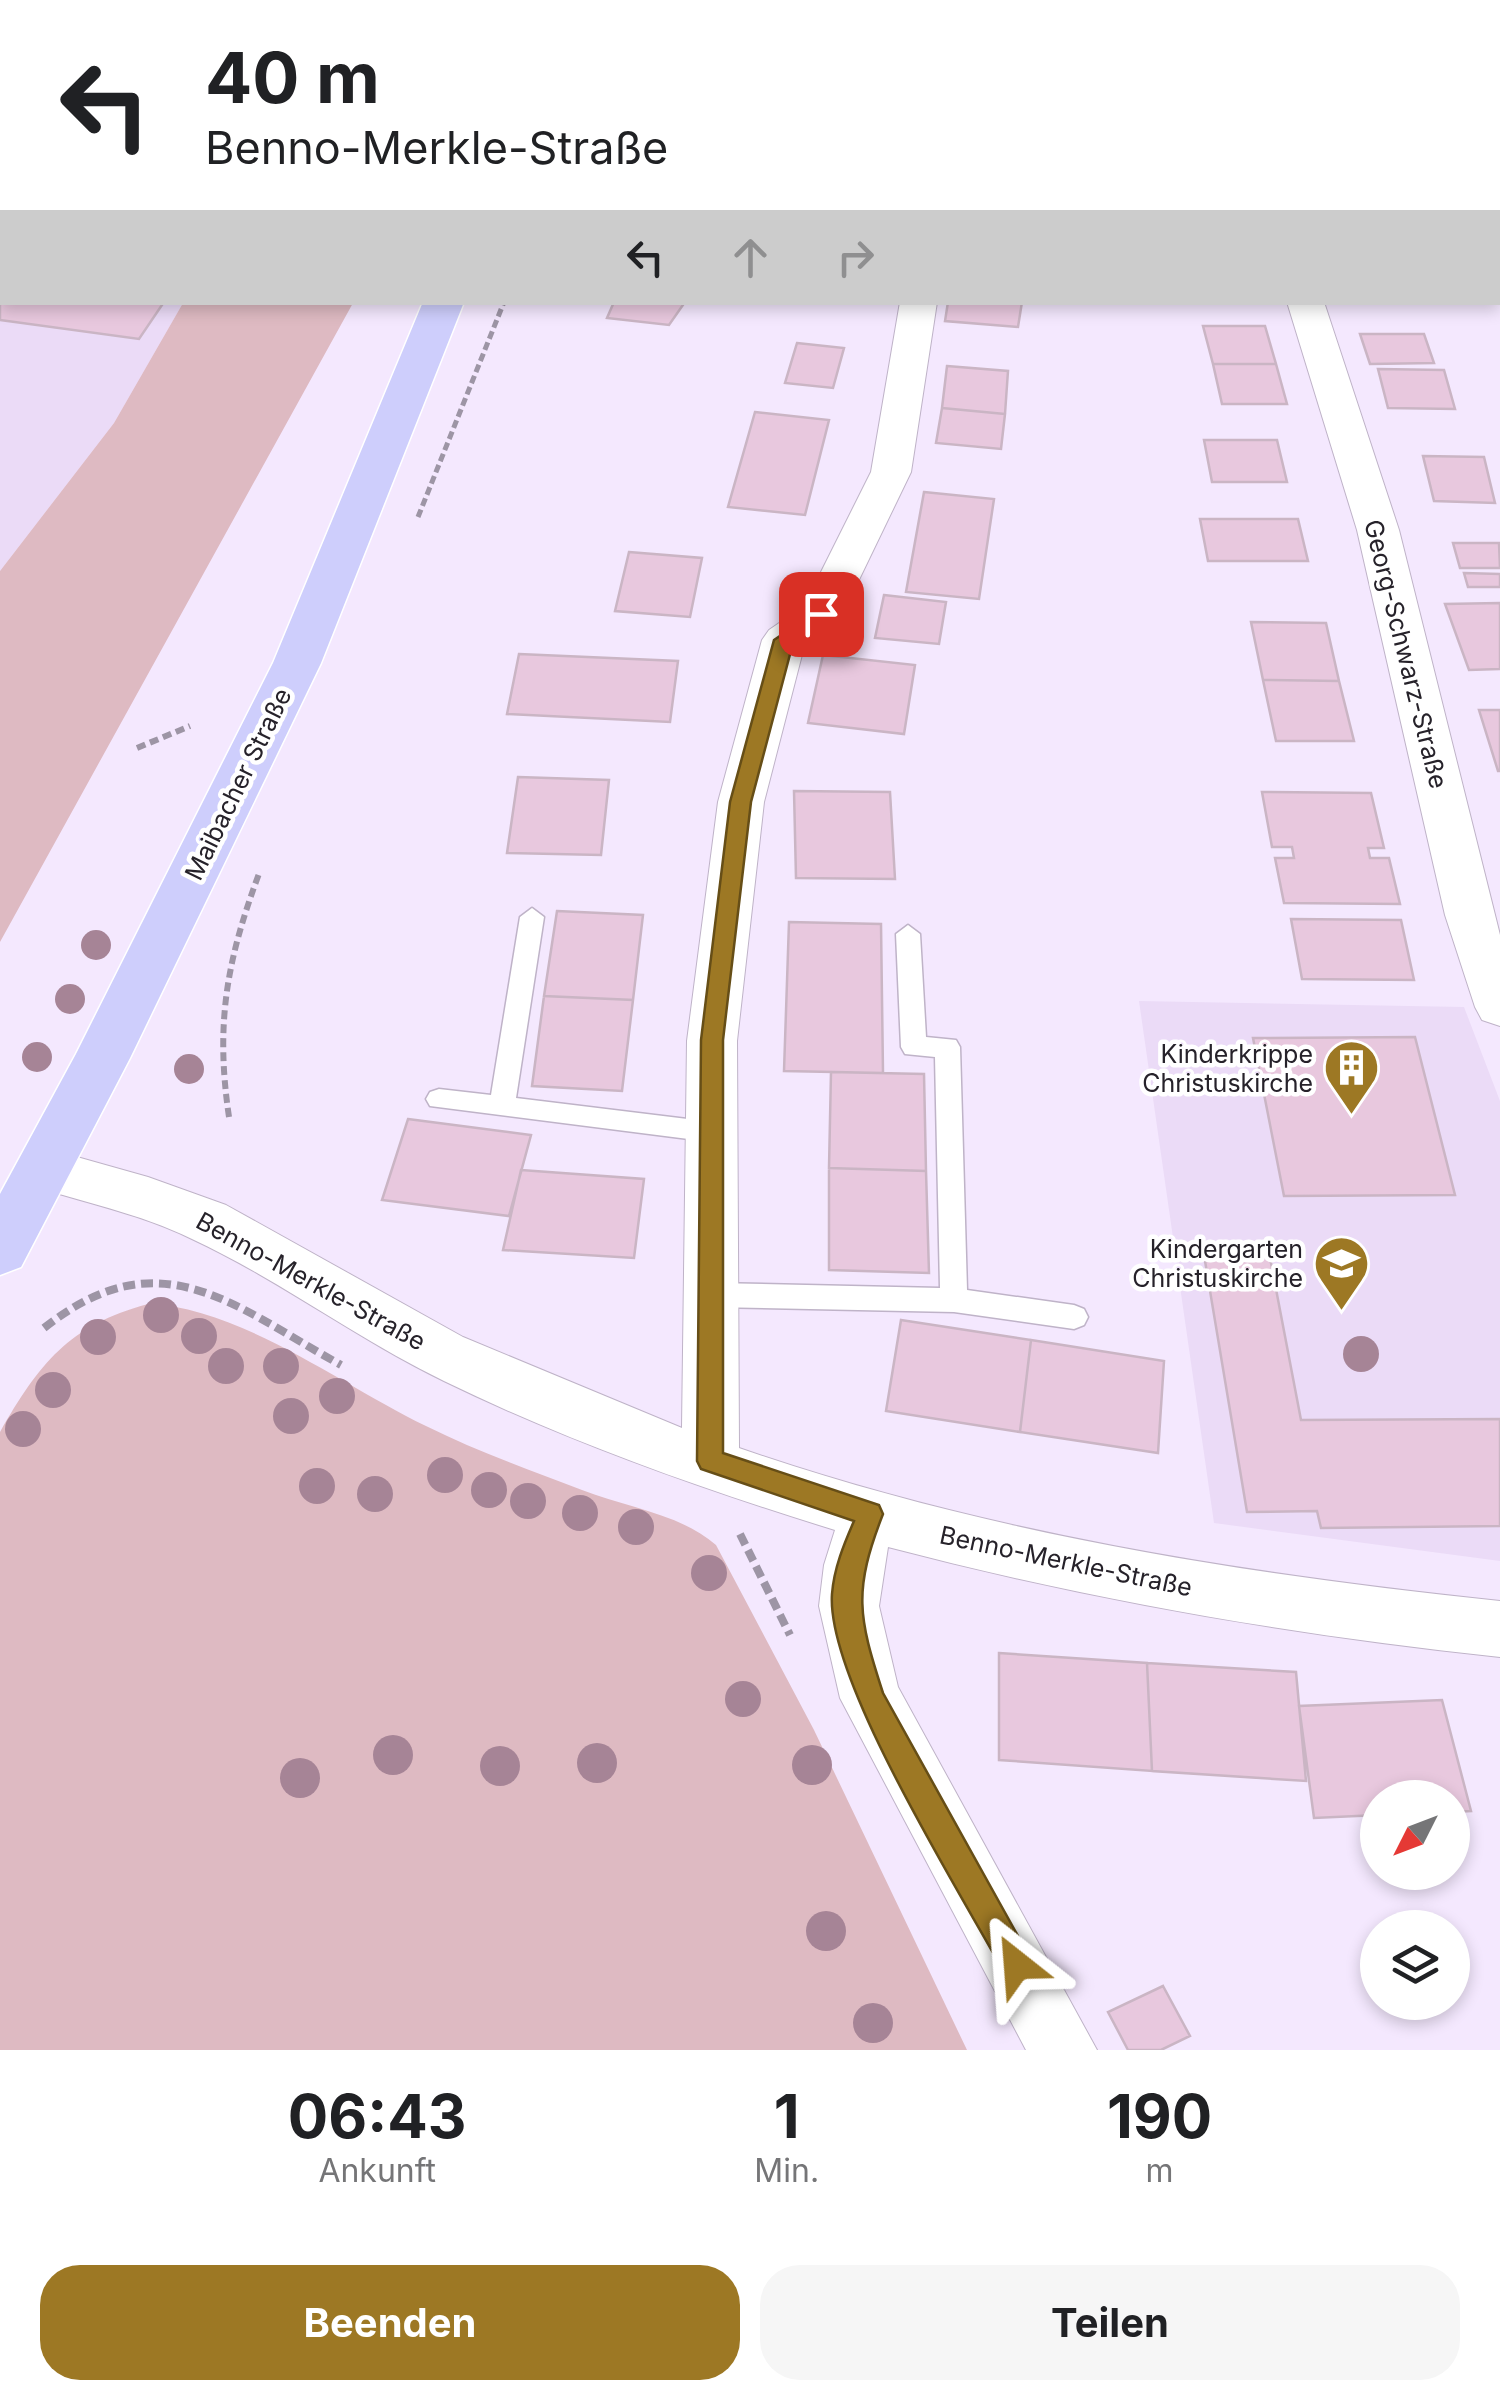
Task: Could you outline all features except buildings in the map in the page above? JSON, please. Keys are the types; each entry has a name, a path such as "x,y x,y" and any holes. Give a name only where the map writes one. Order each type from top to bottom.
{"main road":[{"name":"Maibacher Straße","path":"0,1250 46,1169 297,663 443,305"}],"street":[{"path":"710,1461 712,1040 740,802 784,640 821,614 891,472 919,305"},
{"name":"Georg-Schwarz-Straße","path":"1306,305 1378,530 1469,915 1500,1007"},
{"name":"Benno-Merkle-Straße","path":"46,1169 177,1208 212,1223 447,1357 524,1392 710,1461 870,1514 1012,1555 1140,1582 1500,1629"},
{"path":"870,1514 852,1560 845,1597 854,1647 871,1698 1063,2050"}],"lane":[{"path":"502,1107 532,918"},
{"path":"908,934 914,1047 947,1048 954,1300"},
{"path":"439,1100 712,1132"},
{"path":"713,1295 954,1300 1074,1316"}],"path":[{"path":"137,748 190,726"},
{"path":"732,1520 754,1556 792,1638"}],"shaded area":[{"path":"0,305 182,305 114,423 0,571"},
{"path":"182,305 352,305 0,942 0,571 114,423"},
{"name":"Kindergarten Christuskirche","path":"1139,1001 1464,1007 1500,1101 1500,1561 1214,1523"},
{"path":"148,1304 183,1308 255,1333 445,1435 582,1490 670,1518 716,1545 814,1730 967,2050 0,2050 0,1432 28,1386 59,1350 97,1323"}],"place":[{"name":"Kinderkrippe Christuskirche","path":"1352,1117"},
{"name":"Kindergarten Christuskirche","path":"1342,1312"}],"route":[{"path":"821,614 784,640 740,802 712,1040 710,1461 870,1514 852,1560 845,1597 854,1647 871,1698 1017,1965"}]}
